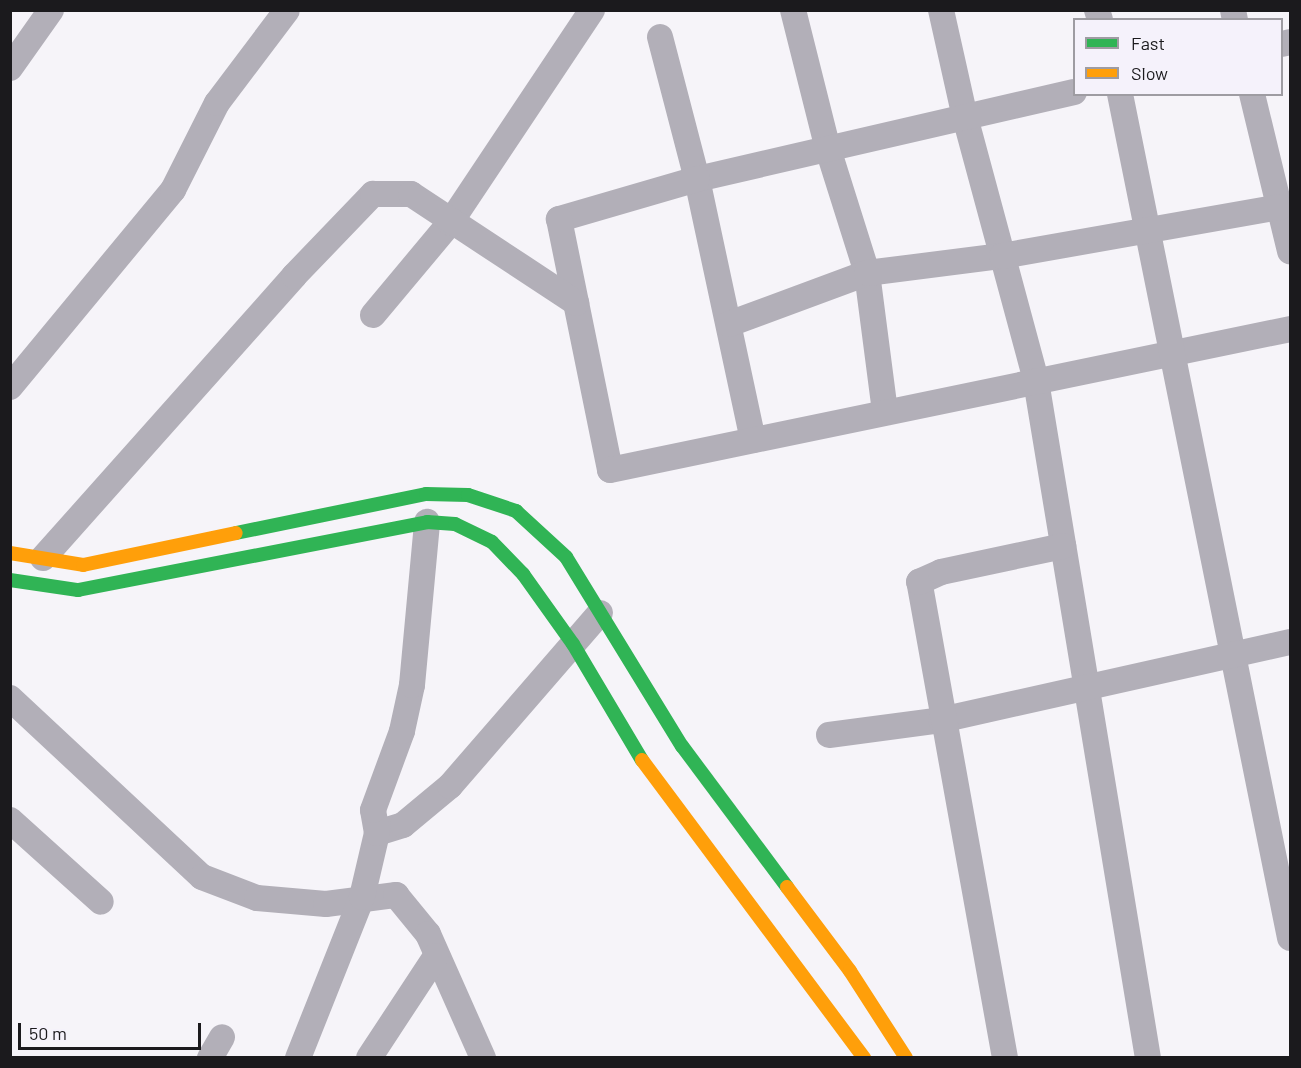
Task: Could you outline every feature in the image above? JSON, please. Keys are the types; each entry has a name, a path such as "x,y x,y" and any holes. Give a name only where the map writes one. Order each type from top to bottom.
{"highway":[{"path":"10,553 83,565 426,494 468,495 516,511 566,557 682,746 850,971 906,1058"},
{"path":"10,580 78,590 427,522 455,524 492,542 523,574 573,644 644,763 864,1058"}],"street":[{"path":"10,68 51,10"},
{"path":"10,387 174,190 216,104 287,10"},
{"path":"373,315 450,223 592,10"},
{"path":"792,10 828,149 867,273 885,412"},
{"path":"941,10 965,117 1036,381 1148,1058"},
{"path":"660,37 697,179 753,440"},
{"path":"1073,92 697,179 559,219 610,470 1290,329"},
{"path":"1120,96 1290,938"},
{"path":"1252,96 1290,251"},
{"path":"43,558 294,276 373,194 411,194 450,223 576,303"},
{"path":"729,324 867,273 1002,255 1280,207"},
{"path":"298,1058 362,897 377,833 373,810 402,730 412,685 427,522"},
{"path":"1005,1058 941,720 919,582 941,572 1063,546"},
{"path":"377,833 403,825 450,786 600,613"},
{"path":"829,735 941,720 1232,652 1290,642"},
{"path":"10,698 202,877 257,898 326,904 362,897 396,895 428,934 483,1058"},
{"path":"10,820 101,902"},
{"path":"369,1058 436,956"}],"traffic: fast":[{"path":"236,533 426,494 468,495 516,511 566,557 682,746 787,887"},
{"path":"10,580 78,590 427,522 455,524 492,542 523,574 573,644 642,760"}],"traffic: slow":[{"path":"10,553 83,565 236,533"},
{"path":"642,760 864,1058"},
{"path":"787,887 850,971 906,1058"}]}
